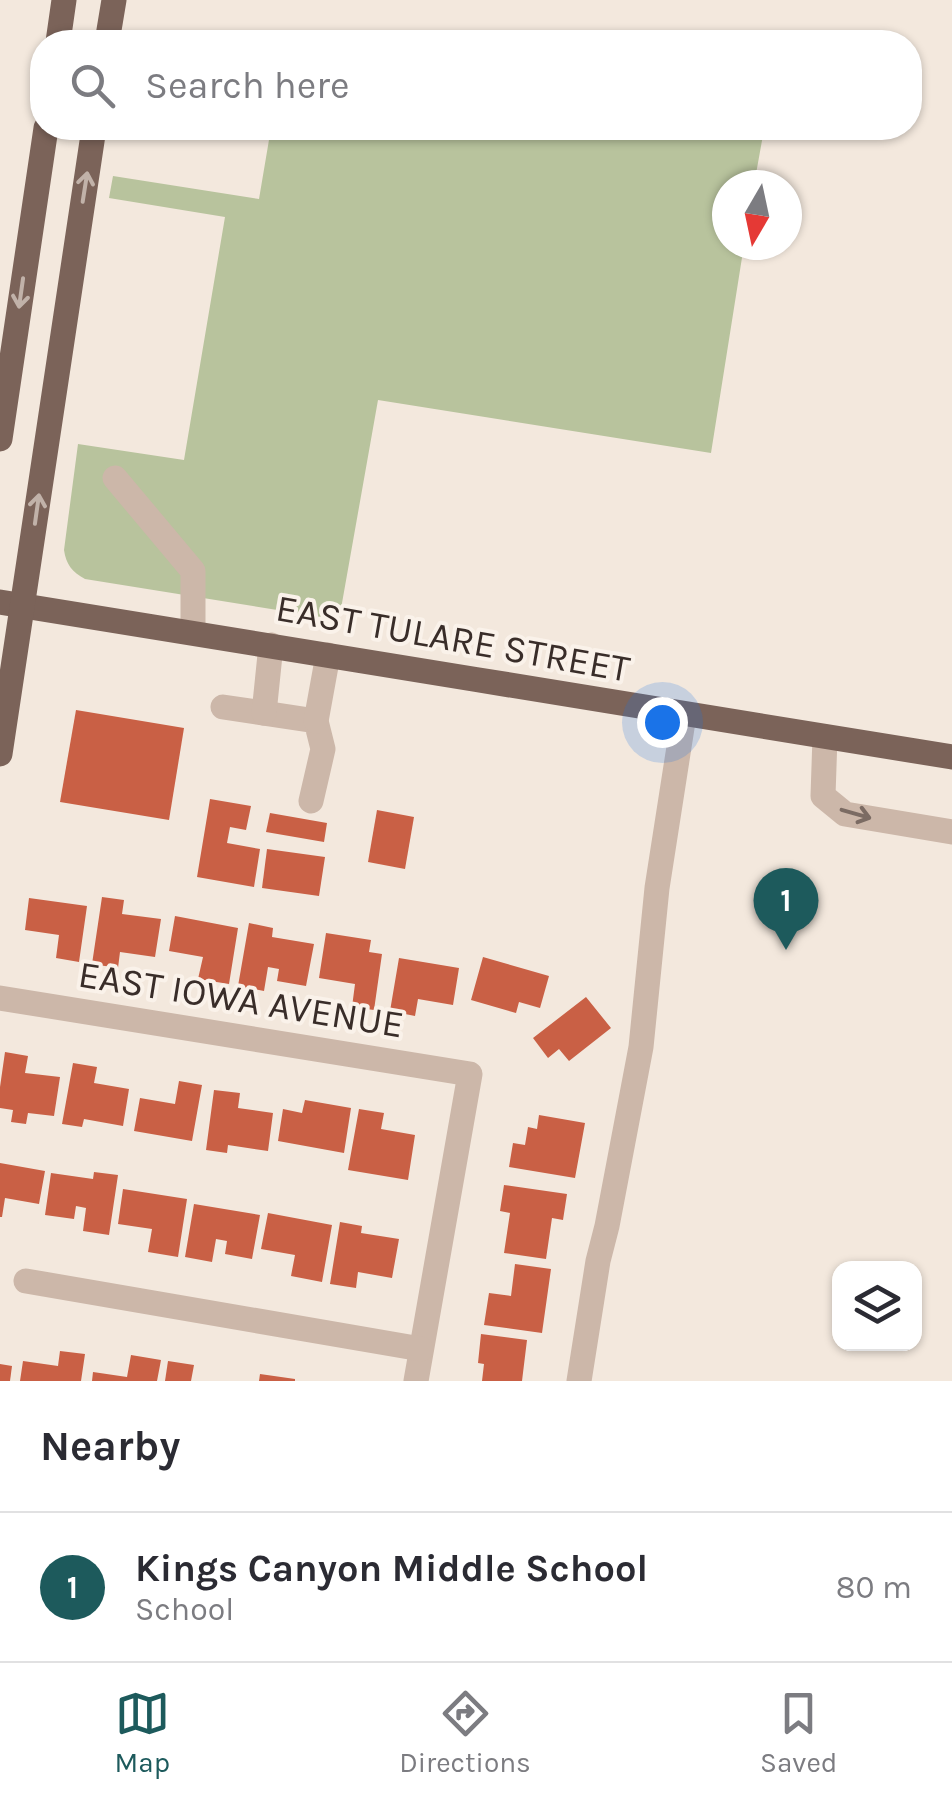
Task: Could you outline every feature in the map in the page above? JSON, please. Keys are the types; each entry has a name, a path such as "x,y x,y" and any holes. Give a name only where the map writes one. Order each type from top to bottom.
{"main road":[{"path":"60,30 64,0"},
{"path":"109,30 114,0"},
{"path":"0,432 44,140"},
{"path":"0,754 12,604 92,140"},
{"name":"EAST TULARE STREET","path":"12,604 952,758"}],"street":[{"path":"115,478 194,571 193,631"},
{"path":"264,713 272,645"},
{"path":"311,800 323,749 316,721 328,655"},
{"path":"223,707 316,721"},
{"path":"579,1381 598,1260 641,1047 657,888 684,715"},
{"path":"824,737 823,796 845,814 952,832"},
{"name":"EAST IOWA AVENUE","path":"0,998 470,1074 421,1349"},
{"path":"26,1281 421,1349 416,1381"}],"green space":[{"path":"269,140 762,140 757,170 712,170 712,260 742,260 711,453 378,400 339,620 85,579 68,563 64,550 78,444 184,460 225,217 109,198 113,176 259,199"}],"building":[{"path":"76,710 184,728 169,820 60,802"},
{"path":"210,799 251,806 246,830 230,827 227,843 260,849 254,887 197,877"},
{"path":"377,810 414,817 405,869 368,862"},
{"path":"270,813 327,823 324,842 266,832"},
{"path":"267,849 325,857 319,896 262,888"},
{"path":"102,897 124,900 122,914 161,919 155,957 120,952 118,968 92,964"},
{"path":"29,898 87,906 79,962 56,958 59,935 25,930"},
{"path":"175,916 238,928 229,984 198,979 203,957 169,951"},
{"path":"249,923 273,928 272,937 314,944 306,986 277,981 279,969 268,967 264,991 238,986"},
{"path":"326,933 371,940 369,952 382,954 374,1010 352,1007 355,984 319,978"},
{"path":"483,957 549,976 540,1008 519,1002 516,1013 471,1000"},
{"path":"399,958 459,968 453,1005 418,999 415,1016 390,1011"},
{"path":"586,997 611,1028 569,1061 559,1049 548,1058 533,1038"},
{"path":"5,1052 28,1056 25,1073 60,1077 54,1116 28,1113 26,1124 11,1122 13,1110 0,1108"},
{"path":"73,1063 97,1067 94,1083 129,1089 123,1126 84,1119 82,1127 62,1124"},
{"path":"179,1081 202,1085 192,1141 134,1131 140,1098 175,1104"},
{"path":"214,1090 240,1093 238,1108 273,1113 268,1151 228,1145 227,1153 206,1150"},
{"path":"305,1100 351,1108 344,1153 278,1141 283,1109 302,1113"},
{"path":"359,1109 384,1113 381,1129 415,1135 408,1180 348,1170"},
{"path":"539,1115 585,1123 575,1178 509,1167 513,1143 525,1145 528,1127 537,1129"},
{"path":"0,1163 45,1171 39,1204 5,1198 0,1217"},
{"path":"94,1172 118,1175 109,1235 83,1231 86,1208 76,1206 74,1219 45,1215 51,1173 93,1179"},
{"path":"504,1185 567,1194 563,1220 552,1218 546,1259 504,1253 510,1213 500,1211"},
{"path":"123,1189 187,1199 178,1257 148,1252 152,1229 118,1224"},
{"path":"194,1204 260,1215 252,1259 225,1254 227,1241 216,1239 212,1262 185,1257"},
{"path":"268,1213 332,1225 322,1282 291,1276 295,1255 261,1249"},
{"path":"340,1222 362,1226 361,1233 399,1239 392,1278 358,1272 356,1288 330,1284"},
{"path":"515,1264 551,1269 542,1333 484,1325 489,1293 511,1296"},
{"path":"481,1334 527,1340 522,1381 482,1381 484,1364 478,1363"},
{"path":"60,1351 85,1354 81,1381 20,1381 23,1361 58,1366"},
{"path":"131,1355 161,1360 157,1381 92,1381 93,1372 127,1377"},
{"path":"168,1361 194,1365 191,1381 165,1381"},
{"path":"0,1364 12,1366 10,1381 0,1381"},
{"path":"260,1374 295,1379 295,1381 259,1381"}],"place":[{"name":"Kings Canyon Middle School","path":"786,950"}]}
